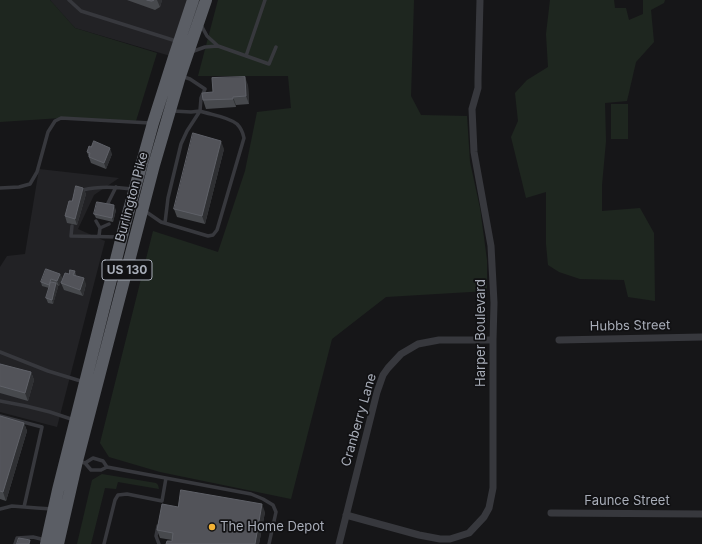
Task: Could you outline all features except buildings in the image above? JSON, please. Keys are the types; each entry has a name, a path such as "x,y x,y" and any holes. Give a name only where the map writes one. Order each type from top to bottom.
{"highway":[{"name":"Burlington Pike","path":"50,543 54,509 122,237 153,123 193,0"},
{"name":"Burlington Pike","path":"50,543 81,462 154,165 180,76 206,0"}],"street":[{"name":"Harper Boulevard","path":"346,515 419,535 440,539 450,539 469,533 484,518 489,508 493,488 494,303 491,246 474,152 472,123 472,109 478,88 480,0"},
{"name":"Hubbs Street","path":"559,340 702,337"},
{"name":"Cranberry Lane","path":"339,544 377,392 383,374 401,354 418,344 439,340 493,340"},
{"name":"Faunce Street","path":"551,513 702,514"}],"lane":[{"path":"69,0 81,11 179,42"},
{"path":"246,56 265,0"},
{"path":"199,22 207,36 218,46 269,64 276,47"},
{"path":"188,53 218,46"},
{"path":"165,223 168,198 181,144 187,131 200,111 201,98 205,89 190,79 180,76"},
{"path":"143,209 155,219 165,223 208,236 213,235 218,230 244,138 242,131 237,124 226,119 200,111 191,112 170,110"},
{"path":"0,188 19,187 30,184 38,172 48,132 55,121 61,118 153,123"},
{"path":"80,195 83,190 90,188 116,187 135,190"},
{"path":"105,207 116,187"},
{"path":"108,203 113,211"},
{"path":"96,221 100,228"},
{"path":"99,236 102,222"},
{"path":"100,228 109,224"},
{"path":"72,226 71,236 122,237"},
{"path":"0,352 85,383"},
{"path":"0,401 50,412 75,421"},
{"path":"0,416 42,427 24,507"},
{"path":"81,462 93,458 102,461 107,467"},
{"path":"81,462 91,470 101,470 107,467 251,494 263,499 273,505 276,512 269,544"},
{"path":"161,508 166,478"},
{"path":"104,544 115,500 118,495 127,494 162,502"},
{"path":"0,510 12,506 54,509"},
{"path":"159,522 156,536 159,544"},
{"path":"14,544 17,538 33,537 50,543"}],"shaded area":[{"path":"0,0 50,0 75,28 157,53 136,121 61,118 0,122"},
{"path":"50,0 193,0 174,57 75,28"},
{"path":"218,0 414,0 411,96 421,115 467,116 470,162 480,208 487,260 487,291 386,297 332,339 291,499 160,472 109,457 100,443 153,231 218,252 245,171 257,112 291,108 288,76 198,76"},
{"path":"550,0 614,0 615,8 626,8 629,20 643,14 643,0 665,0 664,3 651,10 654,42 636,62 627,101 605,103 606,141 602,185 602,211 640,208 654,233 655,301 628,297 624,280 580,279 559,272 548,265 546,244 546,192 526,198 511,137 518,121 515,93 527,80 548,67 546,34"},
{"path":"611,104 628,104 628,139 611,139"},
{"path":"39,169 119,178 94,195 78,229 105,241 57,427 0,412 0,267 7,256 25,254"},
{"path":"102,474 156,483 159,489 118,482 116,489 105,488 91,544 77,544 92,480"}],"place":[{"name":"The Home Depot","path":"212,527"}]}
